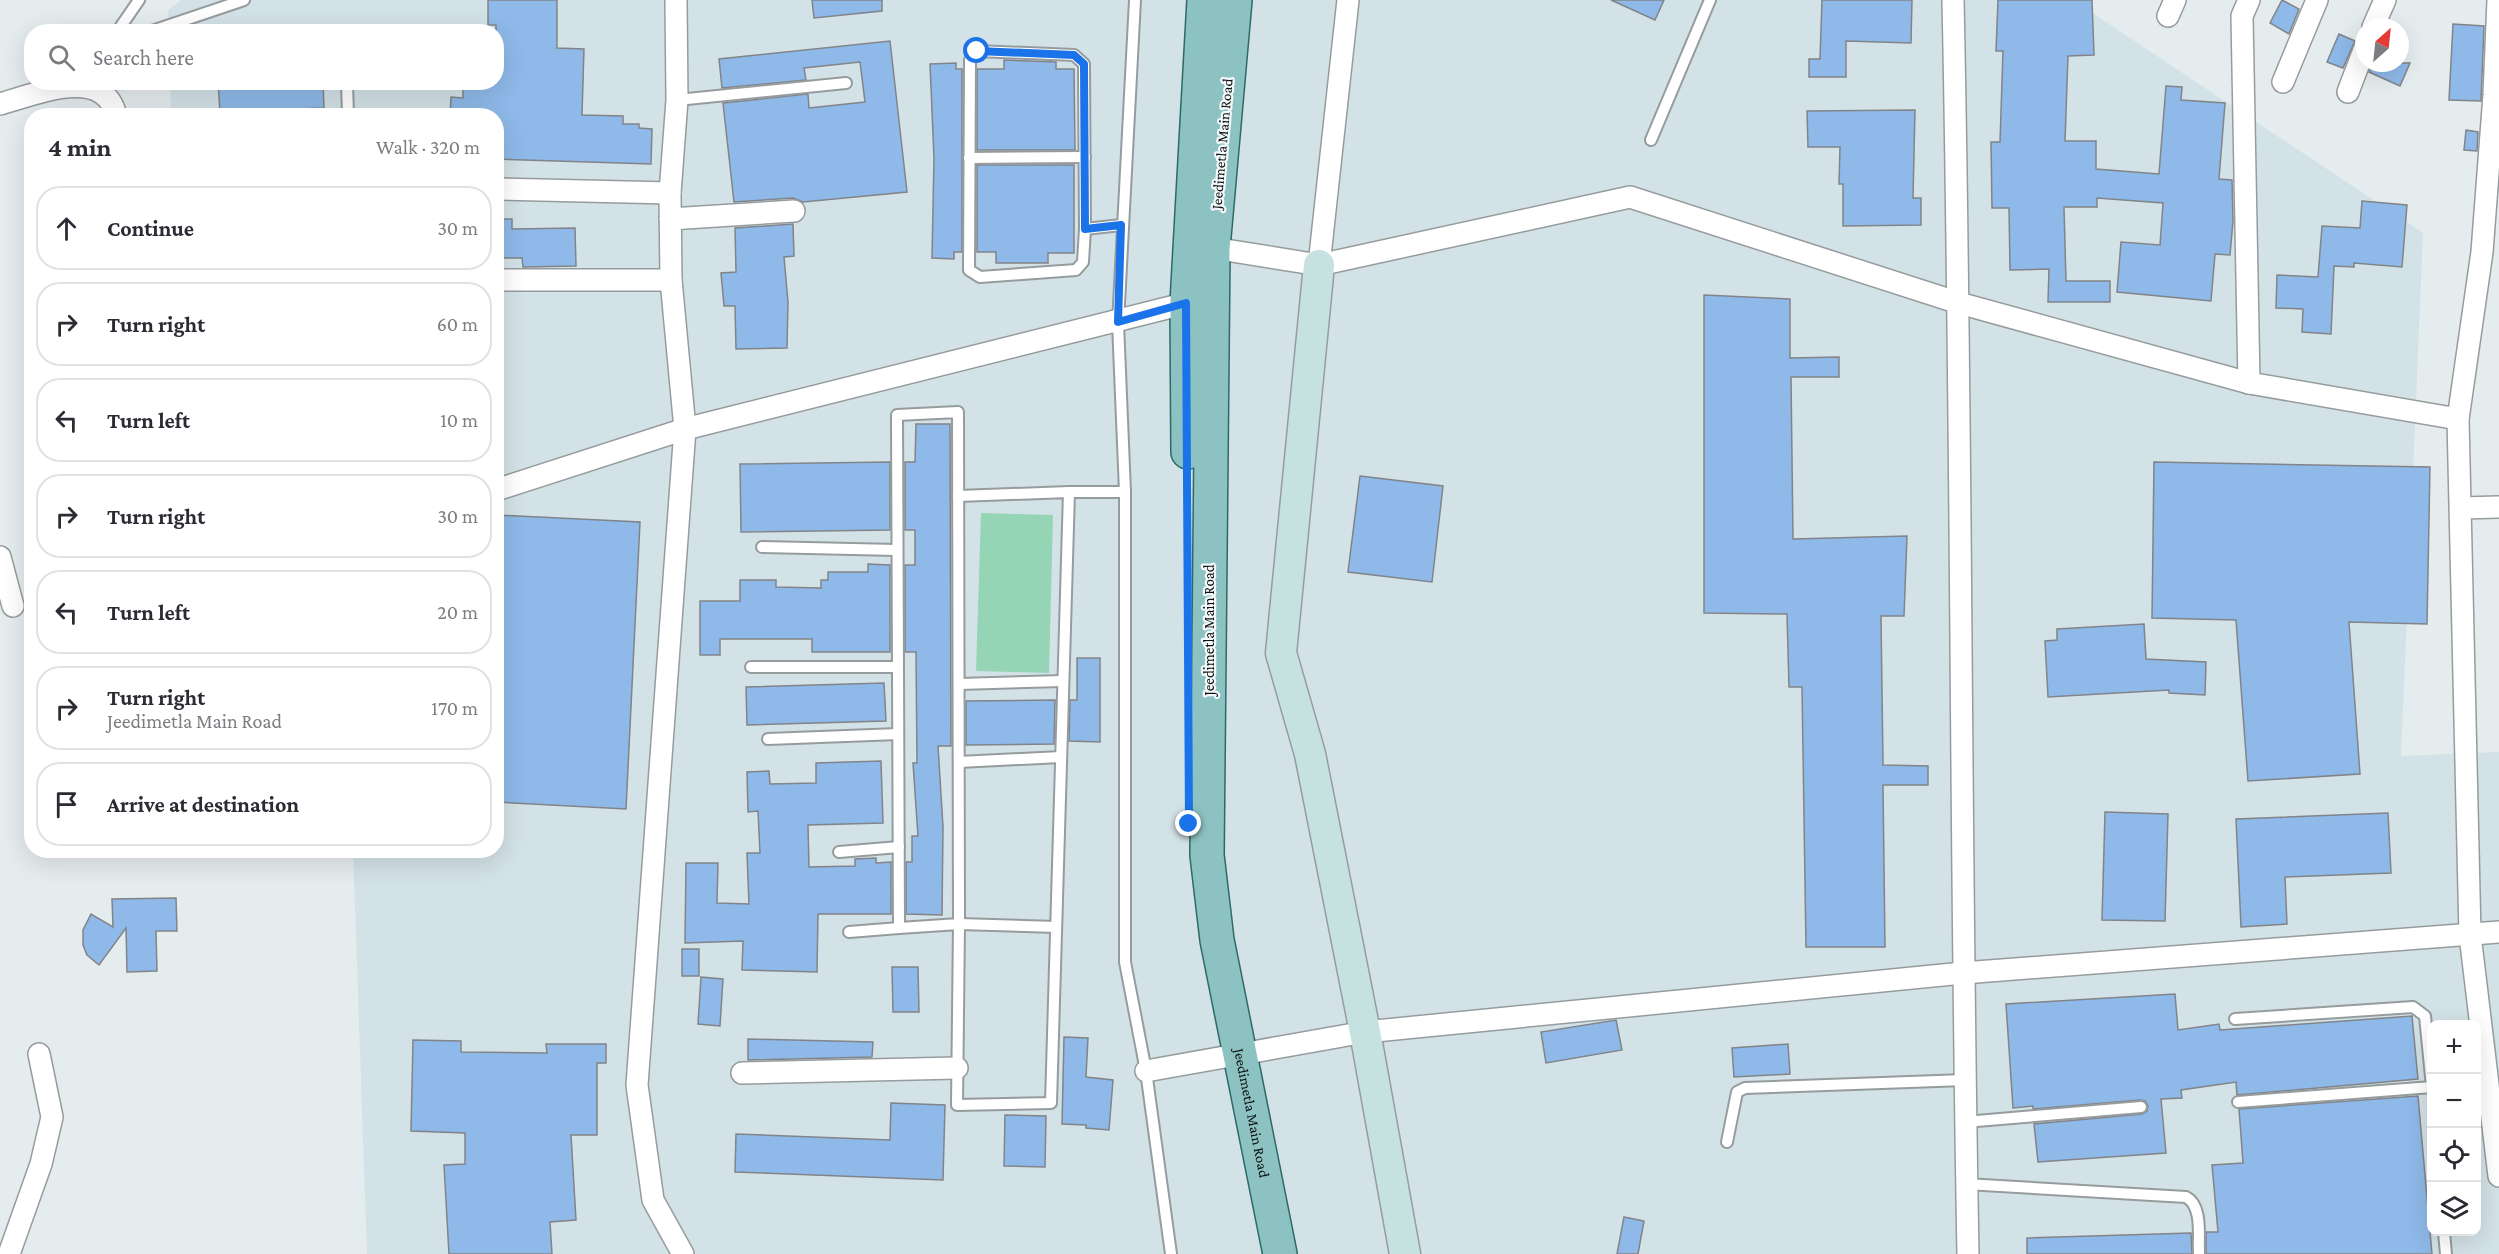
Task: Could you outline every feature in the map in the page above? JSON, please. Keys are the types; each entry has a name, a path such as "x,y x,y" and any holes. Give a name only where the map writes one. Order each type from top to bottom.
{"main road":[{"name":"Jeedimetla Main Road","path":"1204,0 1186,303 1190,868 1197,943 1280,1254"},
{"name":"Jeedimetla Main Road","path":"1234,0 1213,248 1207,855 1228,1056 1258,1254"}],"street":[{"path":"676,0 677,100 670,193 671,280 685,429 637,1085 653,1200 683,1254"},
{"path":"1348,0 1319,265 1281,653 1310,754 1365,1032 1405,1254"},
{"path":"1953,0 1959,303 1963,973 1968,1254"},
{"path":"2249,0 2242,16 2249,383"},
{"path":"2283,82 2318,0"},
{"path":"2377,18 2385,0"},
{"path":"2498,0 2490,255 2458,419 2470,935 2482,1082 2499,1176"},
{"path":"2348,92 2356,72"},
{"path":"0,104 55,90"},
{"path":"98,90 110,99"},
{"path":"504,189 670,193"},
{"path":"1213,248 1319,265 1630,197 1959,303 2249,383 2458,419"},
{"path":"670,219 794,211"},
{"path":"504,280 671,280"},
{"path":"504,487 685,429 1118,322 1186,303"},
{"path":"2461,508 2499,507"},
{"path":"0,557 15,606"},
{"path":"1146,1071 1365,1032 1963,973 2499,933"},
{"path":"9,1254 41,1164 52,1117 39,1054"},
{"path":"742,1073 957,1068"}],"lane":[{"path":"122,24 139,0"},
{"path":"173,24 244,0"},
{"path":"1135,0 1121,225 1118,322 1125,492 1125,962 1146,1071 1171,1254"},
{"path":"1651,140 1710,0"},
{"path":"977,51 1074,55 1080,58 1084,64 1085,157 1083,262 1076,270 980,278 969,270 970,60 977,51"},
{"path":"677,100 846,83"},
{"path":"347,90 348,108"},
{"path":"969,158 1085,157"},
{"path":"1085,229 1121,225"},
{"path":"900,928 897,415 958,412 957,1105 1051,1103 1069,492"},
{"path":"958,496 1125,492"},
{"path":"762,547 897,550"},
{"path":"751,668 898,667"},
{"path":"958,684 1063,681"},
{"path":"768,739 898,734"},
{"path":"959,762 1061,757"},
{"path":"838,852 899,847"},
{"path":"849,932 959,924 1056,927"},
{"path":"2235,1019 2413,1007 2425,1017 2431,1074"},
{"path":"1727,1142 1733,1102 1737,1092 1745,1088 1965,1080"},
{"path":"2238,1102 2427,1087"},
{"path":"1965,1122 2141,1107"},
{"path":"1966,1184 2186,1197 2193,1200 2197,1209 2199,1253"},
{"path":"2444,1236 2446,1254"}],"shaded area":[{"path":"181,0 2073,0 2423,233 2401,756 2499,752 2499,1254 367,1254 353,858 504,858 504,108 171,108 170,90 504,90 504,24 169,24 168,10"}],"green space":[{"path":"981,513 1053,515 1049,673 976,671"}],"building":[{"path":"488,0 557,0 557,48 584,49 582,115 623,116 623,124 639,124 639,128 652,129 651,164 504,159 504,108 450,108 451,97 463,98 463,90 504,90 504,24 488,24"},
{"path":"812,0 882,0 882,11 814,18"},
{"path":"1611,0 1664,0 1655,20"},
{"path":"1822,0 1912,0 1911,43 1846,41 1846,77 1809,77 1809,59 1820,59"},
{"path":"1998,0 2092,0 2094,55 2068,56 2065,141 2096,141 2096,169 2159,174 2166,86 2182,87 2181,100 2225,103 2219,179 2232,180 2233,221 2230,255 2215,254 2211,301 2117,292 2121,242 2160,245 2163,203 2097,198 2097,207 2064,207 2066,281 2110,281 2110,302 2048,302 2049,269 2010,270 2009,208 1992,208 1991,142 2000,142 2003,51 1996,51"},
{"path":"2282,0 2299,9 2289,34 2270,23"},
{"path":"2453,24 2484,26 2481,101 2449,100"},
{"path":"2339,34 2355,41 2343,68 2327,62"},
{"path":"890,41 907,192 803,202 793,198 734,202 723,103 808,94 809,108 865,102 860,62 804,68 806,80 722,88 719,59"},
{"path":"1004,60 1056,62 1056,69 1074,69 1075,150 977,150 977,69 1004,69"},
{"path":"956,63 956,69 962,69 962,252 954,252 954,259 932,258 934,158 930,64"},
{"path":"2369,72 2406,72 2400,86"},
{"path":"219,90 323,90 324,108 220,108"},
{"path":"1915,110 1913,198 1921,198 1921,225 1843,226 1843,184 1839,184 1840,147 1808,147 1807,111"},
{"path":"2466,130 2478,132 2477,151 2464,150"},
{"path":"977,165 1074,165 1074,253 1048,253 1048,263 996,263 996,252 977,252"},
{"path":"2362,201 2407,205 2402,267 2354,263 2354,267 2334,266 2331,334 2302,332 2303,309 2276,308 2277,275 2318,277 2322,226 2360,228"},
{"path":"504,219 512,219 512,229 575,228 576,266 523,267 522,258 504,258"},
{"path":"793,224 794,256 784,257 788,302 787,348 736,349 735,306 724,306 721,273 736,272 735,228"},
{"path":"1704,295 1790,299 1790,358 1839,357 1839,377 1791,377 1793,539 1907,536 1904,616 1881,616 1883,765 1928,766 1928,785 1883,785 1885,947 1806,947 1802,687 1789,687 1787,614 1704,613"},
{"path":"916,424 950,424 951,746 938,746 943,827 942,915 906,914 906,862 912,862 912,836 918,836 913,763 917,763 916,652 905,652 905,565 915,565 915,530 905,530 905,462 915,462"},
{"path":"890,462 890,530 741,532 740,464"},
{"path":"2154,462 2430,467 2427,624 2349,622 2360,774 2248,781 2236,620 2152,618"},
{"path":"1360,476 1443,486 1432,582 1348,572"},
{"path":"504,515 640,522 626,809 504,802"},
{"path":"868,564 890,565 890,652 812,652 812,639 720,639 720,655 700,655 700,601 740,601 740,580 776,580 776,587 821,588 821,580 828,580 828,572 868,572"},
{"path":"2144,624 2146,659 2206,662 2205,695 2169,693 2169,690 2048,697 2045,641 2057,640 2057,629"},
{"path":"1077,658 1100,658 1100,742 1069,741 1070,700 1077,700"},
{"path":"884,683 886,721 747,725 746,687"},
{"path":"1055,700 1054,744 966,745 966,701"},
{"path":"881,761 883,823 808,825 809,867 855,866 855,859 876,858 876,863 891,862 891,914 818,914 817,972 742,970 743,941 685,943 686,863 718,863 717,903 749,904 747,853 760,853 758,811 748,812 747,772 769,771 770,784 816,783 816,763"},
{"path":"2105,812 2168,814 2165,921 2102,920"},
{"path":"2388,813 2391,873 2285,877 2287,924 2241,927 2236,819"},
{"path":"176,898 177,931 156,931 157,971 127,972 126,928 99,965 87,955 83,945 83,930 91,914 113,927 112,899"},
{"path":"682,949 699,949 699,976 682,976"},
{"path":"892,967 918,967 919,1012 893,1012"},
{"path":"701,977 723,979 720,1026 698,1024"},
{"path":"2175,994 2178,1030 2219,1024 2220,1030 2412,1016 2418,1079 2237,1095 2236,1082 2181,1090 2182,1098 2161,1099 2166,1153 2038,1162 2034,1124 2142,1114 2147,1111 2148,1106 2145,1101 2140,1100 2033,1109 2033,1106 2013,1108 2006,1004"},
{"path":"1616,1020 1622,1050 1546,1063 1541,1032"},
{"path":"1064,1037 1088,1038 1086,1077 1113,1080 1109,1130 1086,1128 1086,1125 1062,1124"},
{"path":"748,1039 873,1042 872,1057 748,1060"},
{"path":"413,1040 461,1041 461,1052 547,1053 546,1044 606,1044 606,1063 597,1063 597,1135 571,1135 576,1220 550,1222 552,1254 449,1254 444,1165 465,1164 465,1133 411,1131"},
{"path":"1788,1044 1790,1074 1734,1077 1732,1048"},
{"path":"2418,1096 2427,1198 2427,1236 2430,1236 2432,1254 2206,1254 2206,1232 2218,1232 2212,1165 2243,1163 2239,1109"},
{"path":"891,1103 945,1105 943,1180 735,1172 736,1134 890,1140"},
{"path":"1005,1115 1046,1116 1045,1167 1004,1166"},
{"path":"1624,1217 1644,1221 1638,1254 1617,1254"},
{"path":"2191,1233 2192,1254 2027,1254 2027,1238"}],"route":[{"path":"977,51 1074,55 1080,58 1084,64 1085,229 1121,225 1118,322 1186,303 1189,824"}]}
